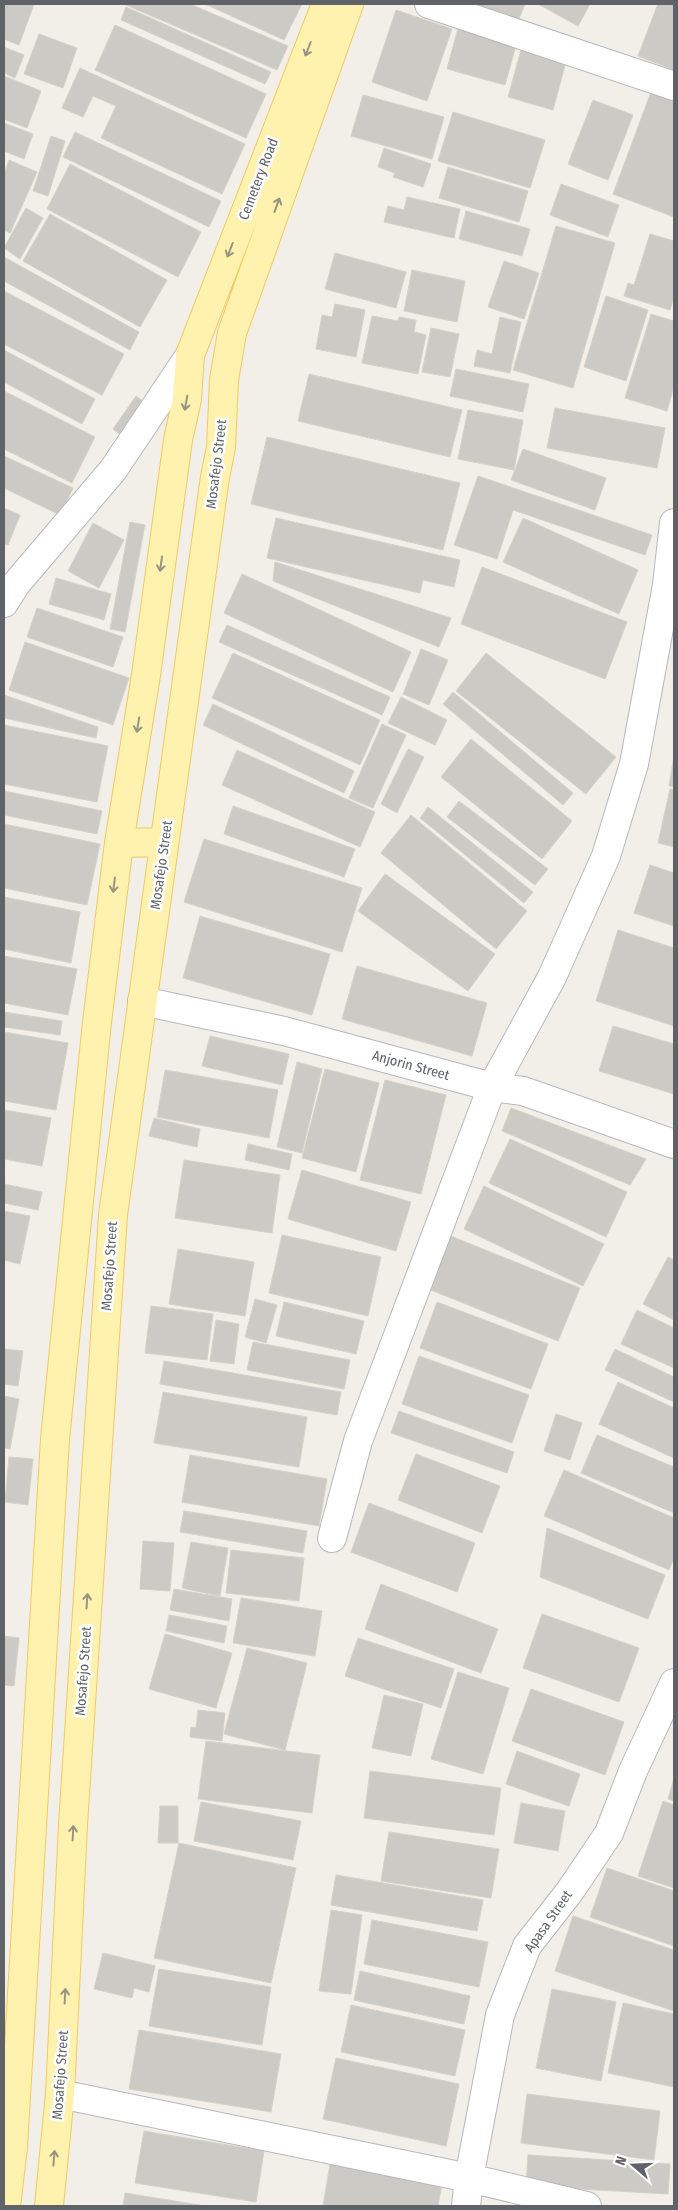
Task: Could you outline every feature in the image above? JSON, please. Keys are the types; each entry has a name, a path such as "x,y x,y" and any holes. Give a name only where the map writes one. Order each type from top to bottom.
{"main road":[{"name":"Cemetery Road","path":"190,355 326,4"},
{"name":"Cemetery Road","path":"232,333 349,4"},
{"name":"Mosafejo Street","path":"49,2206 60,2094 73,1825 113,1216 164,842 221,447 224,380 232,333"},
{"path":"6,2206 13,2147 54,1439 97,1022 119,842 146,675 178,440 187,399 190,355"},
{"path":"119,842 164,842"}],"street":[{"path":"430,4 674,86"},
{"path":"4,603 16,584 114,470 190,355"},
{"path":"332,1538 358,1441 492,1087 552,977 606,856 634,764 666,594 674,523"},
{"name":"Anjorin Street","path":"142,1001 284,1031 492,1087 522,1091 674,1144"},
{"name":"Apasa Street","path":"466,2206 469,2178 500,2015 527,1946 570,1891 609,1833 633,1771 674,1683"},
{"path":"60,2094 469,2178 587,2206"}],"building":[{"path":"4,4 34,4 19,45 4,39"},
{"path":"124,4 190,4 288,46 277,70"},
{"path":"205,4 302,4 284,40"},
{"path":"476,4 525,4 518,21"},
{"path":"538,4 590,4 578,26"},
{"path":"658,4 674,4 674,70 638,56"},
{"path":"126,7 271,72 265,84 121,20"},
{"path":"396,10 452,29 427,101 372,82"},
{"path":"460,21 518,38 505,85 447,69"},
{"path":"115,25 266,94 246,138 95,70"},
{"path":"39,34 77,48 63,88 24,74"},
{"path":"522,46 567,58 553,110 508,97"},
{"path":"4,47 24,55 15,78 4,73"},
{"path":"80,68 245,144 222,194 101,138 116,106 93,96 83,117 62,108"},
{"path":"4,76 41,91 27,128 4,119"},
{"path":"651,92 674,101 674,217 613,194"},
{"path":"363,95 444,117 432,159 351,136"},
{"path":"593,100 633,115 608,180 568,164"},
{"path":"453,112 545,140 530,188 438,161"},
{"path":"4,123 33,134 24,159 4,151"},
{"path":"75,132 221,201 209,227 63,157"},
{"path":"51,136 65,141 48,196 33,191"},
{"path":"384,148 431,164 423,187 393,177 395,173 378,167"},
{"path":"9,160 37,172 10,233 4,230 4,174"},
{"path":"70,164 201,232 178,277 47,209"},
{"path":"448,167 528,191 519,222 439,198"},
{"path":"561,184 619,205 608,237 550,215"},
{"path":"407,197 460,209 454,238 384,222 388,206 404,210"},
{"path":"26,208 43,218 20,259 4,248"},
{"path":"466,211 530,229 522,256 459,239"},
{"path":"50,214 167,280 140,327 23,261"},
{"path":"556,226 615,243 573,388 513,370"},
{"path":"650,234 674,241 674,296 670,310 624,296 628,283 634,285"},
{"path":"335,253 406,272 396,308 325,289"},
{"path":"4,257 139,332 130,350 4,281"},
{"path":"504,261 539,273 524,319 488,307"},
{"path":"412,270 465,281 457,322 404,311"},
{"path":"4,291 124,354 102,395 4,344"},
{"path":"606,296 648,310 626,381 584,367"},
{"path":"335,304 365,310 356,357 316,349 322,315 332,317"},
{"path":"651,314 674,321 674,386 667,411 625,398"},
{"path":"372,316 398,321 399,317 416,320 414,332 426,335 418,374 362,363"},
{"path":"500,317 521,322 510,373 474,366 477,350 492,354"},
{"path":"431,328 459,334 450,377 422,372"},
{"path":"4,350 95,399 82,424 4,382"},
{"path":"456,369 529,384 523,412 450,396"},
{"path":"309,374 462,410 450,457 298,421"},
{"path":"4,391 95,437 72,483 4,449"},
{"path":"136,396 151,407 127,440 113,429"},
{"path":"555,408 665,428 657,468 547,448"},
{"path":"468,410 523,420 514,470 458,459"},
{"path":"267,437 460,483 443,550 251,504"},
{"path":"523,449 606,478 595,510 511,480"},
{"path":"4,456 73,488 60,515 4,488"},
{"path":"478,476 652,535 645,555 513,510 497,559 454,545"},
{"path":"4,508 20,515 8,545 4,544"},
{"path":"276,518 460,560 454,587 423,580 420,593 267,558"},
{"path":"523,518 638,570 619,614 503,562"},
{"path":"130,522 145,525 125,632 110,629"},
{"path":"93,523 124,540 99,588 68,571"},
{"path":"275,562 451,618 439,647 273,581"},
{"path":"482,567 627,622 605,679 461,624"},
{"path":"242,574 411,652 393,692 224,613"},
{"path":"56,578 111,594 104,620 49,604"},
{"path":"37,608 123,637 113,667 27,637"},
{"path":"227,625 390,697 382,715 219,642"},
{"path":"25,642 129,678 113,725 9,690"},
{"path":"421,649 448,660 429,705 403,694"},
{"path":"233,653 380,720 360,765 212,698"},
{"path":"486,653 616,757 586,794 456,691"},
{"path":"453,692 573,793 563,805 443,704"},
{"path":"4,695 98,727 96,738 4,718"},
{"path":"401,697 447,720 435,745 388,723"},
{"path":"213,704 354,771 344,793 203,725"},
{"path":"382,724 406,735 373,808 349,798"},
{"path":"4,725 108,746 97,802 4,784"},
{"path":"471,739 572,821 542,859 441,777"},
{"path":"408,749 424,757 397,813 381,804"},
{"path":"237,750 375,812 360,847 222,785"},
{"path":"674,756 674,787 669,786"},
{"path":"670,789 674,790 674,847 658,843"},
{"path":"4,791 102,811 97,834 4,815"},
{"path":"459,801 548,869 535,885 447,817"},
{"path":"233,806 355,849 344,877 224,834"},
{"path":"428,807 533,892 524,903 420,818"},
{"path":"411,815 527,911 496,949 381,853"},
{"path":"4,824 100,844 87,905 4,888"},
{"path":"204,839 362,888 342,952 184,902"},
{"path":"650,865 674,873 674,926 634,913"},
{"path":"385,874 495,954 468,991 358,911"},
{"path":"4,897 80,912 71,963 4,949"},
{"path":"200,916 330,954 312,1015 183,978"},
{"path":"618,930 674,948 674,1026 596,1001"},
{"path":"4,956 77,969 68,1015 4,1003"},
{"path":"357,966 487,1003 472,1056 342,1019"},
{"path":"4,1012 62,1021 60,1035 4,1027"},
{"path":"613,1026 674,1044 674,1094 599,1071"},
{"path":"4,1032 68,1043 56,1110 4,1101"},
{"path":"210,1036 289,1054 282,1085 202,1066"},
{"path":"297,1062 322,1069 302,1153 277,1147"},
{"path":"325,1069 379,1083 356,1172 302,1158"},
{"path":"165,1070 278,1090 269,1138 157,1117"},
{"path":"385,1080 446,1095 421,1194 360,1180"},
{"path":"511,1108 646,1159 630,1185 502,1131"},
{"path":"4,1110 51,1118 42,1166 4,1159"},
{"path":"154,1118 200,1129 197,1147 149,1136"},
{"path":"510,1139 627,1192 606,1237 489,1183"},
{"path":"248,1144 292,1154 289,1170 245,1160"},
{"path":"184,1160 280,1175 272,1233 175,1218"},
{"path":"302,1170 411,1202 396,1251 288,1219"},
{"path":"4,1184 42,1192 38,1210 4,1203"},
{"path":"484,1186 604,1244 583,1286 464,1229"},
{"path":"4,1211 30,1216 20,1264 4,1260"},
{"path":"282,1235 381,1257 368,1316 269,1293"},
{"path":"448,1235 580,1288 558,1341 426,1288"},
{"path":"178,1249 254,1262 245,1316 169,1304"},
{"path":"668,1257 674,1260 674,1320 643,1304"},
{"path":"255,1299 277,1305 266,1343 245,1337"},
{"path":"284,1302 364,1321 356,1354 276,1336"},
{"path":"437,1302 548,1344 531,1389 420,1348"},
{"path":"151,1306 213,1314 207,1360 145,1353"},
{"path":"637,1310 674,1328 674,1368 621,1344"},
{"path":"216,1320 239,1324 234,1364 210,1361"},
{"path":"253,1342 350,1360 344,1389 247,1370"},
{"path":"4,1349 23,1351 18,1386 4,1384"},
{"path":"615,1349 674,1377 674,1402 605,1370"},
{"path":"419,1356 529,1395 512,1443 402,1404"},
{"path":"164,1361 341,1392 337,1415 160,1384"},
{"path":"618,1382 674,1408 674,1458 599,1424"},
{"path":"163,1392 307,1417 299,1467 154,1443"},
{"path":"4,1396 19,1399 10,1449 4,1448"},
{"path":"399,1411 514,1452 507,1473 391,1433"},
{"path":"556,1414 582,1423 570,1460 544,1451"},
{"path":"597,1435 674,1467 674,1513 581,1473"},
{"path":"416,1454 500,1486 482,1533 398,1500"},
{"path":"190,1455 327,1479 319,1526 182,1502"},
{"path":"9,1457 33,1459 28,1505 5,1502"},
{"path":"564,1470 674,1518 674,1557 669,1570 544,1516"},
{"path":"369,1503 475,1543 457,1592 351,1552"},
{"path":"184,1511 307,1531 303,1553 180,1532"},
{"path":"547,1528 665,1575 648,1619 540,1577"},
{"path":"143,1541 174,1543 170,1591 140,1589"},
{"path":"191,1542 228,1548 220,1596 182,1588"},
{"path":"231,1550 304,1558 299,1601 226,1593"},
{"path":"381,1584 498,1629 481,1673 365,1629"},
{"path":"174,1589 232,1599 229,1621 170,1610"},
{"path":"241,1598 322,1611 315,1656 233,1643"},
{"path":"542,1614 639,1648 619,1702 523,1668"},
{"path":"169,1615 227,1626 224,1643 166,1631"},
{"path":"165,1634 232,1653 216,1708 149,1689"},
{"path":"4,1636 19,1638 14,1686 4,1685"},
{"path":"358,1638 454,1669 441,1708 345,1676"},
{"path":"247,1648 307,1663 285,1750 224,1734"},
{"path":"458,1672 509,1688 483,1774 431,1759"},
{"path":"531,1689 624,1722 605,1775 512,1741"},
{"path":"384,1695 423,1704 411,1756 372,1748"},
{"path":"198,1710 225,1713 222,1741 190,1737 191,1727 196,1728"},
{"path":"206,1741 320,1755 312,1813 198,1799"},
{"path":"517,1751 580,1774 569,1806 506,1784"},
{"path":"370,1771 501,1788 494,1835 364,1818"},
{"path":"674,1778 674,1801 668,1799"},
{"path":"663,1801 674,1805 674,1888 638,1876"},
{"path":"201,1802 301,1821 293,1860 194,1841"},
{"path":"521,1803 565,1811 558,1851 514,1843"},
{"path":"160,1806 178,1806 178,1843 158,1843"},
{"path":"389,1832 499,1849 491,1898 381,1881"},
{"path":"179,1843 296,1868 271,1983 154,1958"},
{"path":"607,1868 674,1891 674,1946 590,1917"},
{"path":"336,1875 483,1900 477,1931 331,1905"},
{"path":"331,1910 362,1915 351,1994 319,1991"},
{"path":"573,1916 674,1950 674,2011 555,1971"},
{"path":"372,1920 488,1942 479,1987 364,1964"},
{"path":"103,1953 155,1966 149,1992 134,1988 132,1998 94,1989"},
{"path":"159,1969 271,1987 262,2045 149,2026"},
{"path":"360,1971 470,1996 464,2024 354,2000"},
{"path":"552,1989 616,2002 601,2081 536,2068"},
{"path":"623,2003 674,2014 674,2087 608,2073"},
{"path":"351,2005 465,2030 455,2076 341,2052"},
{"path":"139,2030 281,2054 271,2112 129,2089"},
{"path":"336,2058 459,2084 446,2146 323,2119"},
{"path":"527,2094 660,2111 654,2160 521,2143"},
{"path":"144,2131 264,2151 256,2202 135,2183"},
{"path":"528,2155 670,2164 668,2194 526,2186"},
{"path":"330,2164 442,2183 438,2206 323,2206"},
{"path":"125,2193 205,2206 123,2206"}]}
